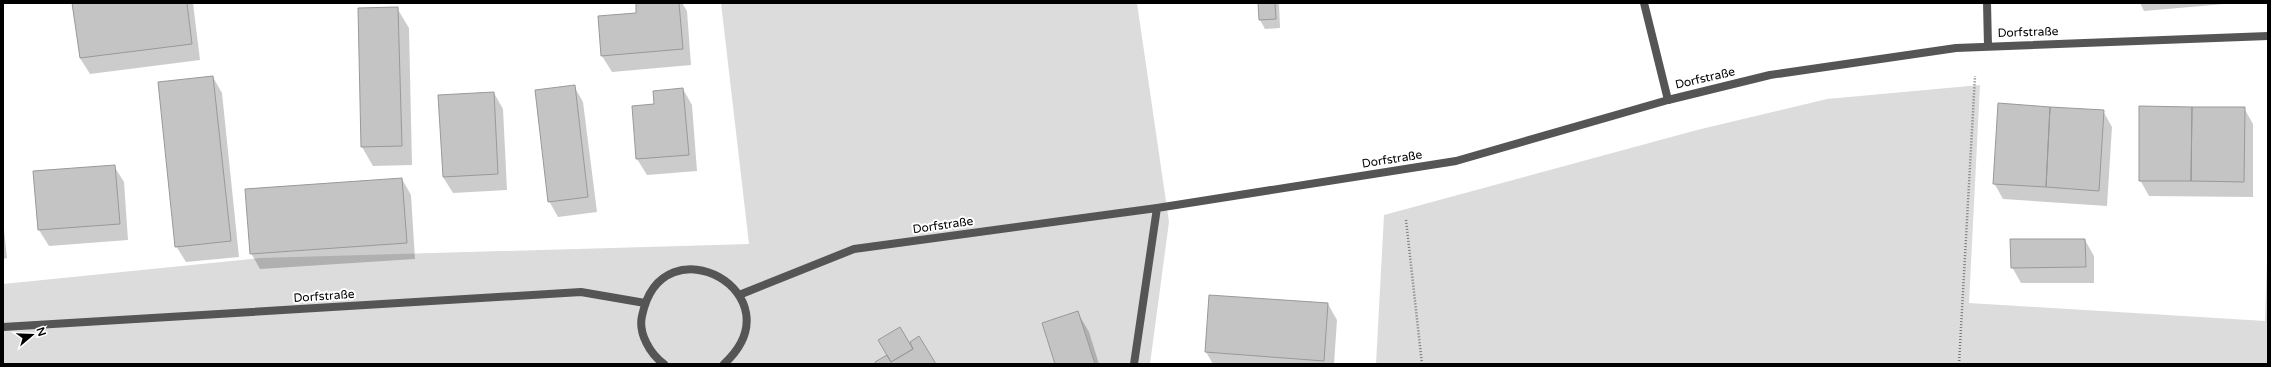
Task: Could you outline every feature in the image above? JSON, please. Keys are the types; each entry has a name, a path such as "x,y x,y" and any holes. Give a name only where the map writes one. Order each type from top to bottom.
{"street":[{"path":"1644,3 1668,100"},
{"path":"1987,3 1988,46"},
{"name":"Dorfstraße","path":"739,295 854,249 1157,208 1456,161 1668,100 1770,75 1956,48 2268,36"},
{"path":"1134,364 1157,208"},
{"path":"664,364 650,351 643,336 641,319 645,302 653,288 666,277 681,270 698,269 714,273 728,282 739,295 744,310 746,325 742,341 734,354 724,364"},
{"name":"Dorfstraße","path":"3,327 581,292 645,302"}],"path":[{"path":"1959,364 1975,76"},
{"path":"1406,220 1422,364"}],"shaded area":[{"path":"721,3 1137,3 1169,222 1150,364 3,364 3,284 260,258 749,244"},
{"path":"1980,85 1969,303 2265,321 2268,228 2268,364 1376,364 1384,215 1697,130 1827,99"}],"building":[{"path":"72,3 187,3 192,44 80,58"},
{"path":"636,3 679,3 683,49 601,56 598,16 636,13"},
{"path":"1258,3 1275,3 1276,19 1259,20"},
{"path":"398,7 402,146 361,147 358,8"},
{"path":"213,76 231,241 175,247 158,82"},
{"path":"575,85 588,197 548,202 535,90"},
{"path":"683,88 689,155 636,159 632,106 654,104 653,91"},
{"path":"494,92 498,174 443,177 438,95"},
{"path":"1998,103 2050,107 2046,187 1993,184"},
{"path":"2139,106 2192,107 2191,181 2139,181"},
{"path":"2050,107 2104,110 2099,191 2046,187"},
{"path":"2192,107 2245,107 2244,182 2191,181"},
{"path":"115,165 120,224 38,230 33,171"},
{"path":"402,178 407,243 250,254 245,189"},
{"path":"2010,239 2085,239 2086,267 2011,268"},
{"path":"1209,295 1328,303 1324,361 1205,352"},
{"path":"1078,311 1095,364 1055,364 1042,323"},
{"path":"900,327 913,349 891,362 878,340"},
{"path":"919,336 936,364 876,364 875,362 887,355 891,362 913,349 910,342"}]}
